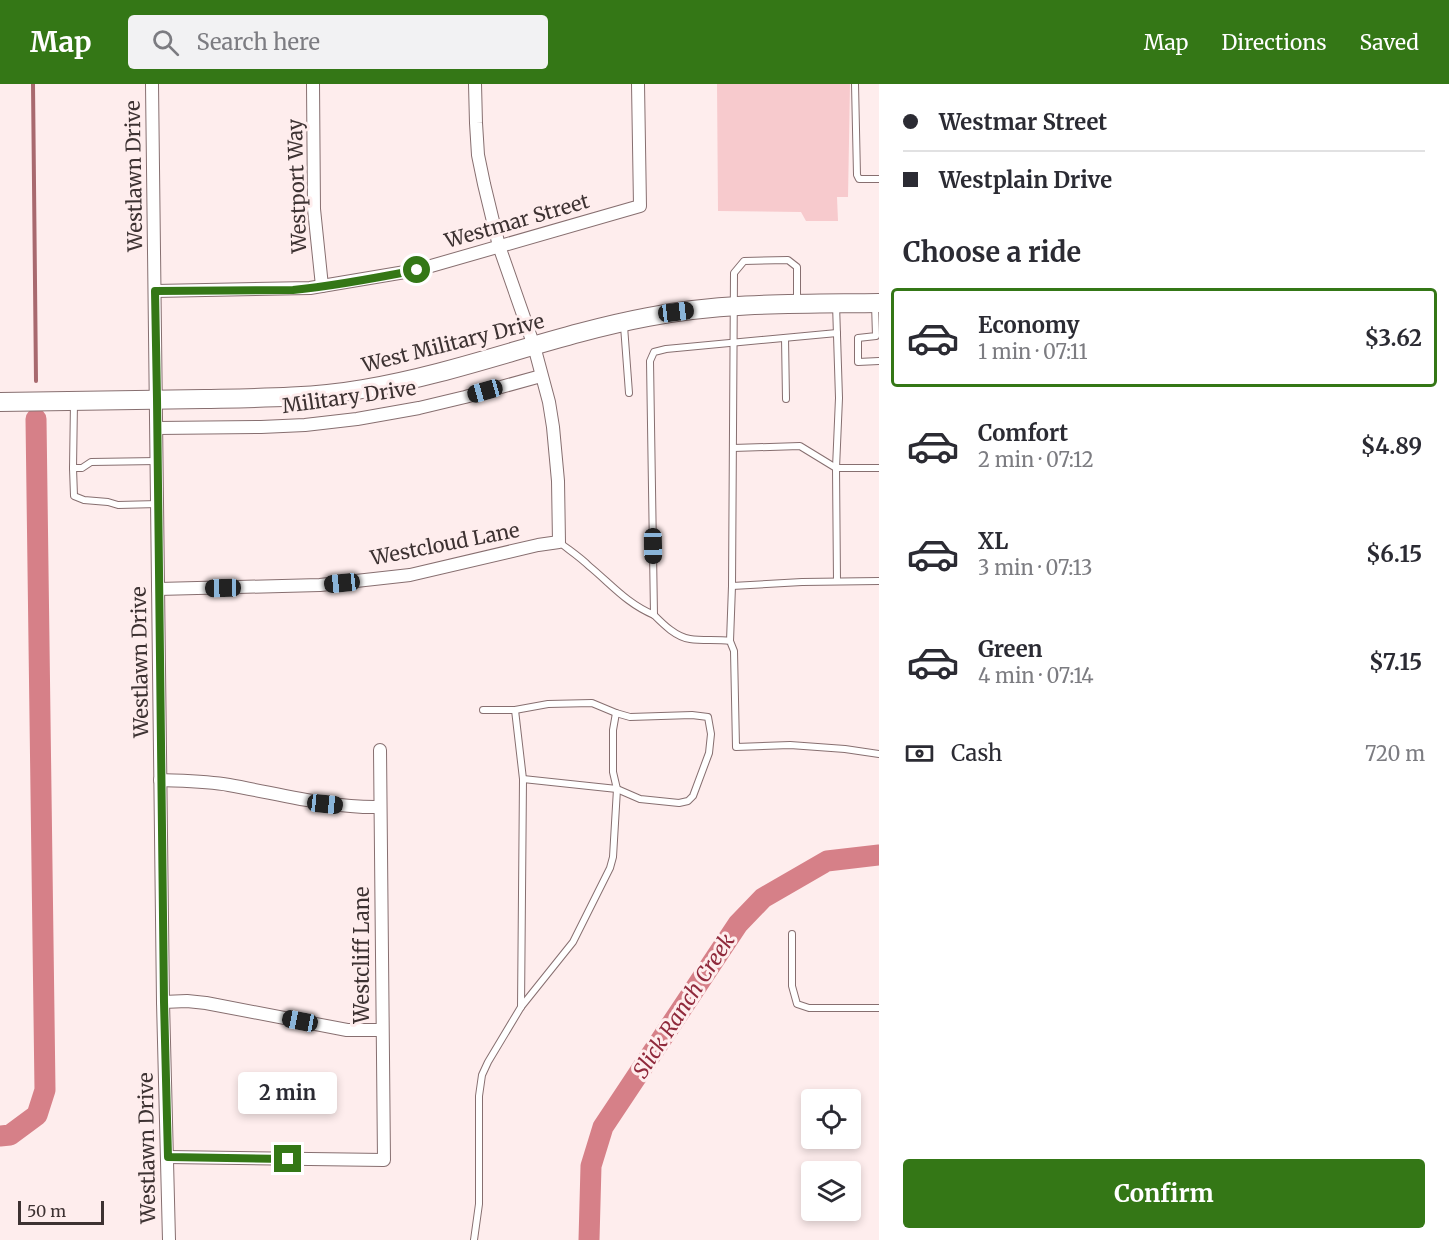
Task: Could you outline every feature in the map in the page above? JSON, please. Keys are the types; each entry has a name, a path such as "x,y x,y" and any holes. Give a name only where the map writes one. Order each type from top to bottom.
{"main road":[{"name":"West Military Drive","path":"0,402 281,397 361,390 423,378 623,322 676,312 734,306 877,303"}],"street":[{"name":"Westlawn Drive","path":"152,84 160,780 169,1240"},
{"name":"Westport Way","path":"313,84 314,209 322,286"},
{"path":"475,84 478,155 499,246 534,346 549,402 558,481 559,542"},
{"name":"Westmar Street","path":"155,291 293,290 417,270 640,206 638,84"},
{"name":"Military Drive","path":"157,428 261,427 357,419 419,408 541,376"},
{"name":"Westcloud Lane","path":"158,589 266,588 320,585 411,575 559,542"},
{"name":"Westcliff Lane","path":"168,1157 384,1160 380,750"},
{"path":"160,780 228,785 325,804 361,808 380,807"},
{"path":"164,1002 206,1003 347,1030 382,1030"}],"lane":[{"path":"855,84 857,175 859,179 879,179"},
{"path":"797,304 797,267 788,260 744,261 734,273 730,641 734,651 736,747 790,745 879,754"},
{"path":"877,303 877,336 858,338 858,362 879,361"},
{"path":"836,304 839,398 836,468 837,581"},
{"path":"623,322 630,393"},
{"path":"654,615 650,361 654,352 837,333"},
{"path":"785,338 786,399"},
{"path":"74,401 74,496 84,500 118,505 158,504"},
{"path":"733,448 800,446 836,468 879,468"},
{"path":"73,468 82,468 92,462 157,461"},
{"path":"559,542 590,566 616,592 654,615 677,635 689,639 730,641"},
{"path":"732,586 879,581"},
{"path":"483,710 515,710 548,704 575,703 592,704 630,717 700,715 708,717 711,734 709,753 693,796 688,801 679,803 640,799 616,789 523,779"},
{"path":"515,710 523,779 521,1007"},
{"path":"474,1240 479,1204 479,1096 482,1075 521,1007 573,942 610,868 613,857 616,789 613,772 613,730 616,713"},
{"path":"792,934 792,986 797,1004 809,1008 879,1008"}],"shaded area":[{"path":"717,84 850,84 848,197 837,197 838,221 806,221 801,212 718,211"}],"waterway":[{"path":"33,84 36,381"},
{"path":"0,1136 10,1135 37,1115 45,1090 36,419"},
{"name":"Slick Ranch Creek","path":"589,1240 591,1166 603,1127 738,924 763,898 827,861 879,855"}],"route":[{"path":"288,1159 168,1157 158,613 155,291 293,290 330,286 417,270"}]}
